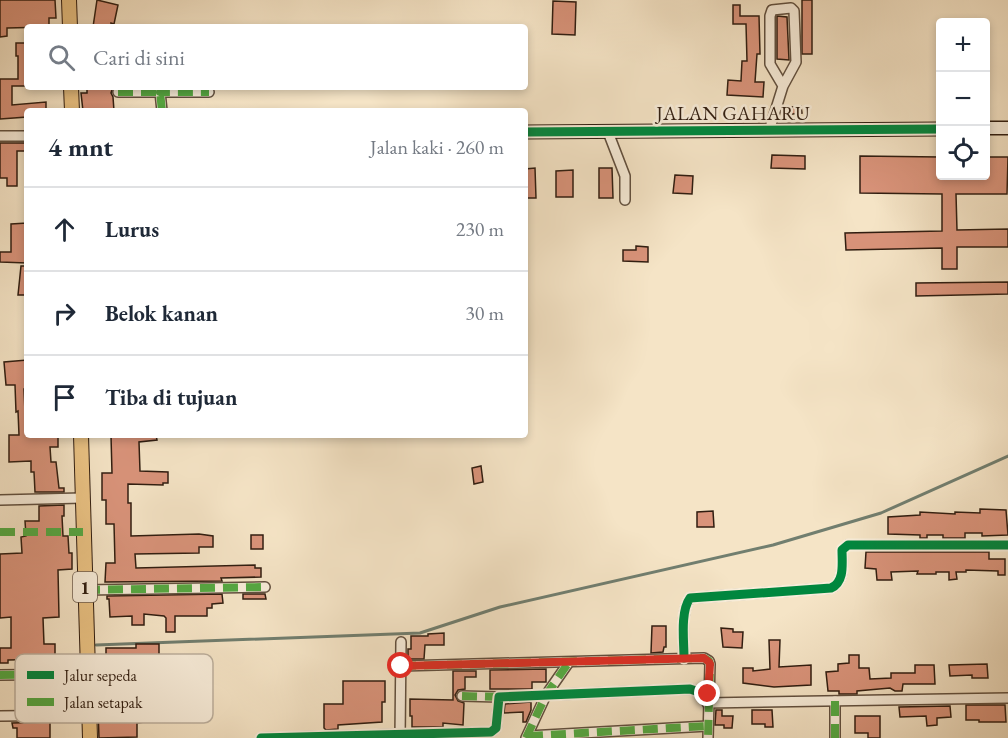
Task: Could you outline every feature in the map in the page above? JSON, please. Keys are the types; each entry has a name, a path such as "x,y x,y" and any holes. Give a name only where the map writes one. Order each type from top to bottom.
{"main road":[{"path":"69,0 70,24"},
{"path":"71,90 72,108"},
{"name":"1","path":"81,438 87,654"},
{"name":"1","path":"89,723 90,738"}],"street":[{"path":"769,130 783,86 797,58 792,8 772,10 770,16 770,64 783,86"},
{"path":"118,92 160,90 209,92"},
{"path":"160,90 162,108"},
{"path":"990,128 1008,128"},
{"name":"JALAN GAHARU","path":"528,132 936,129"},
{"path":"608,132 625,176 625,200"},
{"path":"0,136 24,136"},
{"path":"0,500 82,498"},
{"path":"684,658 686,602 690,598 831,588 838,583 841,575 842,550 848,545 1008,545"},
{"path":"85,590 265,586"},
{"path":"400,736 401,642"},
{"path":"401,666 704,658 709,662 708,738"},
{"path":"569,662 546,695 527,737 708,726"},
{"path":"0,675 15,675"},
{"path":"462,696 499,697 690,689 708,699 835,701 1008,698"},
{"path":"261,738 492,732 496,728 499,697"},
{"path":"835,701 835,738"},
{"path":"0,716 15,716"}],"building":[{"path":"0,0 55,0 56,18 49,18 49,24 24,24 24,28 7,28 7,36 0,37"},
{"path":"97,0 118,5 114,24 93,24"},
{"path":"802,0 812,0 812,54 802,54"},
{"path":"553,1 576,2 575,35 552,34"},
{"path":"733,5 740,5 740,16 759,16 760,54 757,54 755,82 764,82 763,97 727,95 728,80 741,81 742,61 747,61 746,24 733,24"},
{"path":"777,16 787,17 789,60 777,59"},
{"path":"16,43 24,43 24,86 12,86 12,105 46,102 46,108 24,108 24,117 0,119 0,79 18,79 18,56 16,56"},
{"path":"87,90 112,90 114,108 83,108 81,93 87,93"},
{"path":"801,106 802,113 783,115 783,108"},
{"path":"0,143 24,143 24,151 17,151 17,186 7,186 7,178 0,178"},
{"path":"772,155 805,156 805,169 771,168"},
{"path":"860,156 936,157 936,180 990,180 990,157 1008,157 1007,194 956,194 957,230 1008,229 1008,247 957,247 957,269 942,269 942,248 846,250 845,233 942,231 942,194 860,193"},
{"path":"535,168 536,198 528,198 528,169"},
{"path":"599,168 612,168 613,198 599,198"},
{"path":"573,170 573,197 556,197 556,171"},
{"path":"675,175 693,176 692,194 673,193"},
{"path":"24,223 24,263 0,262 0,252 11,252 11,224"},
{"path":"636,246 648,247 648,262 623,261 623,250 636,250"},
{"path":"21,266 24,266 24,295 18,295"},
{"path":"1008,282 1008,294 916,296 916,283"},
{"path":"24,360 24,438 58,438 58,447 50,447 51,462 56,462 59,488 64,488 64,492 35,492 31,461 9,462 9,435 19,435 18,411 16,412 15,385 6,385 4,362"},
{"path":"111,438 157,438 157,440 139,442 140,471 168,472 168,483 163,483 163,485 128,484 128,503 131,503 131,536 199,534 213,536 213,547 199,547 199,553 135,554 136,568 255,565 255,568 261,568 261,577 221,578 222,581 105,582 106,563 115,563 114,524 106,524 106,500 102,500 102,473 112,473"},
{"path":"481,466 483,482 474,484 472,468"},
{"path":"64,505 63,536 68,536 69,553 72,553 72,569 58,570 59,617 43,618 44,644 55,644 55,654 15,654 15,660 0,663 0,648 11,648 11,617 0,618 0,554 22,553 21,537 26,536 25,521 39,521 39,506"},
{"path":"980,509 1006,510 1008,535 982,536 982,533 965,533 965,538 927,535 927,538 920,538 920,535 888,534 888,517 920,515 920,512 980,513"},
{"path":"713,511 714,527 697,527 697,512"},
{"path":"251,535 263,535 263,549 251,549"},
{"path":"866,552 989,552 989,559 1005,559 1005,575 998,575 998,571 966,570 966,572 956,572 957,579 949,580 949,572 917,574 918,571 891,572 892,580 877,580 876,569 865,568"},
{"path":"222,594 223,603 212,604 212,608 207,608 207,616 175,616 175,632 166,632 164,616 144,614 144,625 132,625 132,616 110,617 109,599 107,599 107,596"},
{"path":"243,594 265,594 266,599 243,599"},
{"path":"652,626 666,626 666,647 663,652 651,653"},
{"path":"721,628 743,632 742,648 723,647"},
{"path":"444,633 444,645 425,645 424,659 408,659 411,636"},
{"path":"769,640 780,640 779,667 811,665 811,685 774,687 743,683 743,668 753,668 753,671 770,669"},
{"path":"136,644 159,644 159,654 106,654 106,648 136,648"},
{"path":"849,655 859,655 859,668 869,668 870,679 891,678 891,673 915,673 915,665 934,665 935,684 903,684 902,691 890,688 857,691 857,694 839,694 839,691 828,691 826,672 838,671 838,664 849,663"},
{"path":"987,664 988,678 972,678 972,675 950,676 949,665"},
{"path":"546,669 546,682 532,682 532,689 490,689 490,670"},
{"path":"453,671 476,671 476,677 465,677 465,689 458,690 455,695 458,701 464,703 463,725 443,723 443,727 412,727 410,699 453,700"},
{"path":"343,681 385,681 382,722 338,725 338,729 326,730 324,728 324,704 343,704"},
{"path":"531,702 531,710 526,722 523,722 523,712 504,713 505,704"},
{"path":"966,705 1005,705 1006,722 966,720"},
{"path":"950,706 951,717 937,718 937,725 927,726 926,716 900,717 899,707"},
{"path":"716,710 722,710 722,716 733,716 732,728 715,725"},
{"path":"752,710 772,710 773,727 765,727 765,724 752,724"},
{"path":"855,716 880,716 880,738 868,738 868,733 855,733"},
{"path":"12,723 50,723 50,738 17,738 17,728 13,728"},
{"path":"98,723 137,723 137,737 99,738"}],"waterway":[{"path":"96,645 420,633 500,607 773,545 881,513 1008,456"}],"marked path":[{"path":"160,90 160,92 209,92"},
{"path":"118,92 160,92 162,108"},
{"path":"0,532 83,532"},
{"path":"85,590 265,587"},
{"path":"401,666 704,658 710,664 708,738"},
{"path":"526,738 546,695 569,662"},
{"path":"0,675 15,675"},
{"path":"462,696 499,697"},
{"path":"835,701 835,738"},
{"path":"528,736 708,726"}],"cycle path":[{"path":"528,132 936,129"},
{"path":"684,658 684,619 690,598 831,588 841,577 842,550 848,545 1008,545"},
{"path":"261,738 491,732 496,728 499,697 690,689 708,695"}],"route":[{"path":"401,666 704,658 710,664 708,694"}]}
